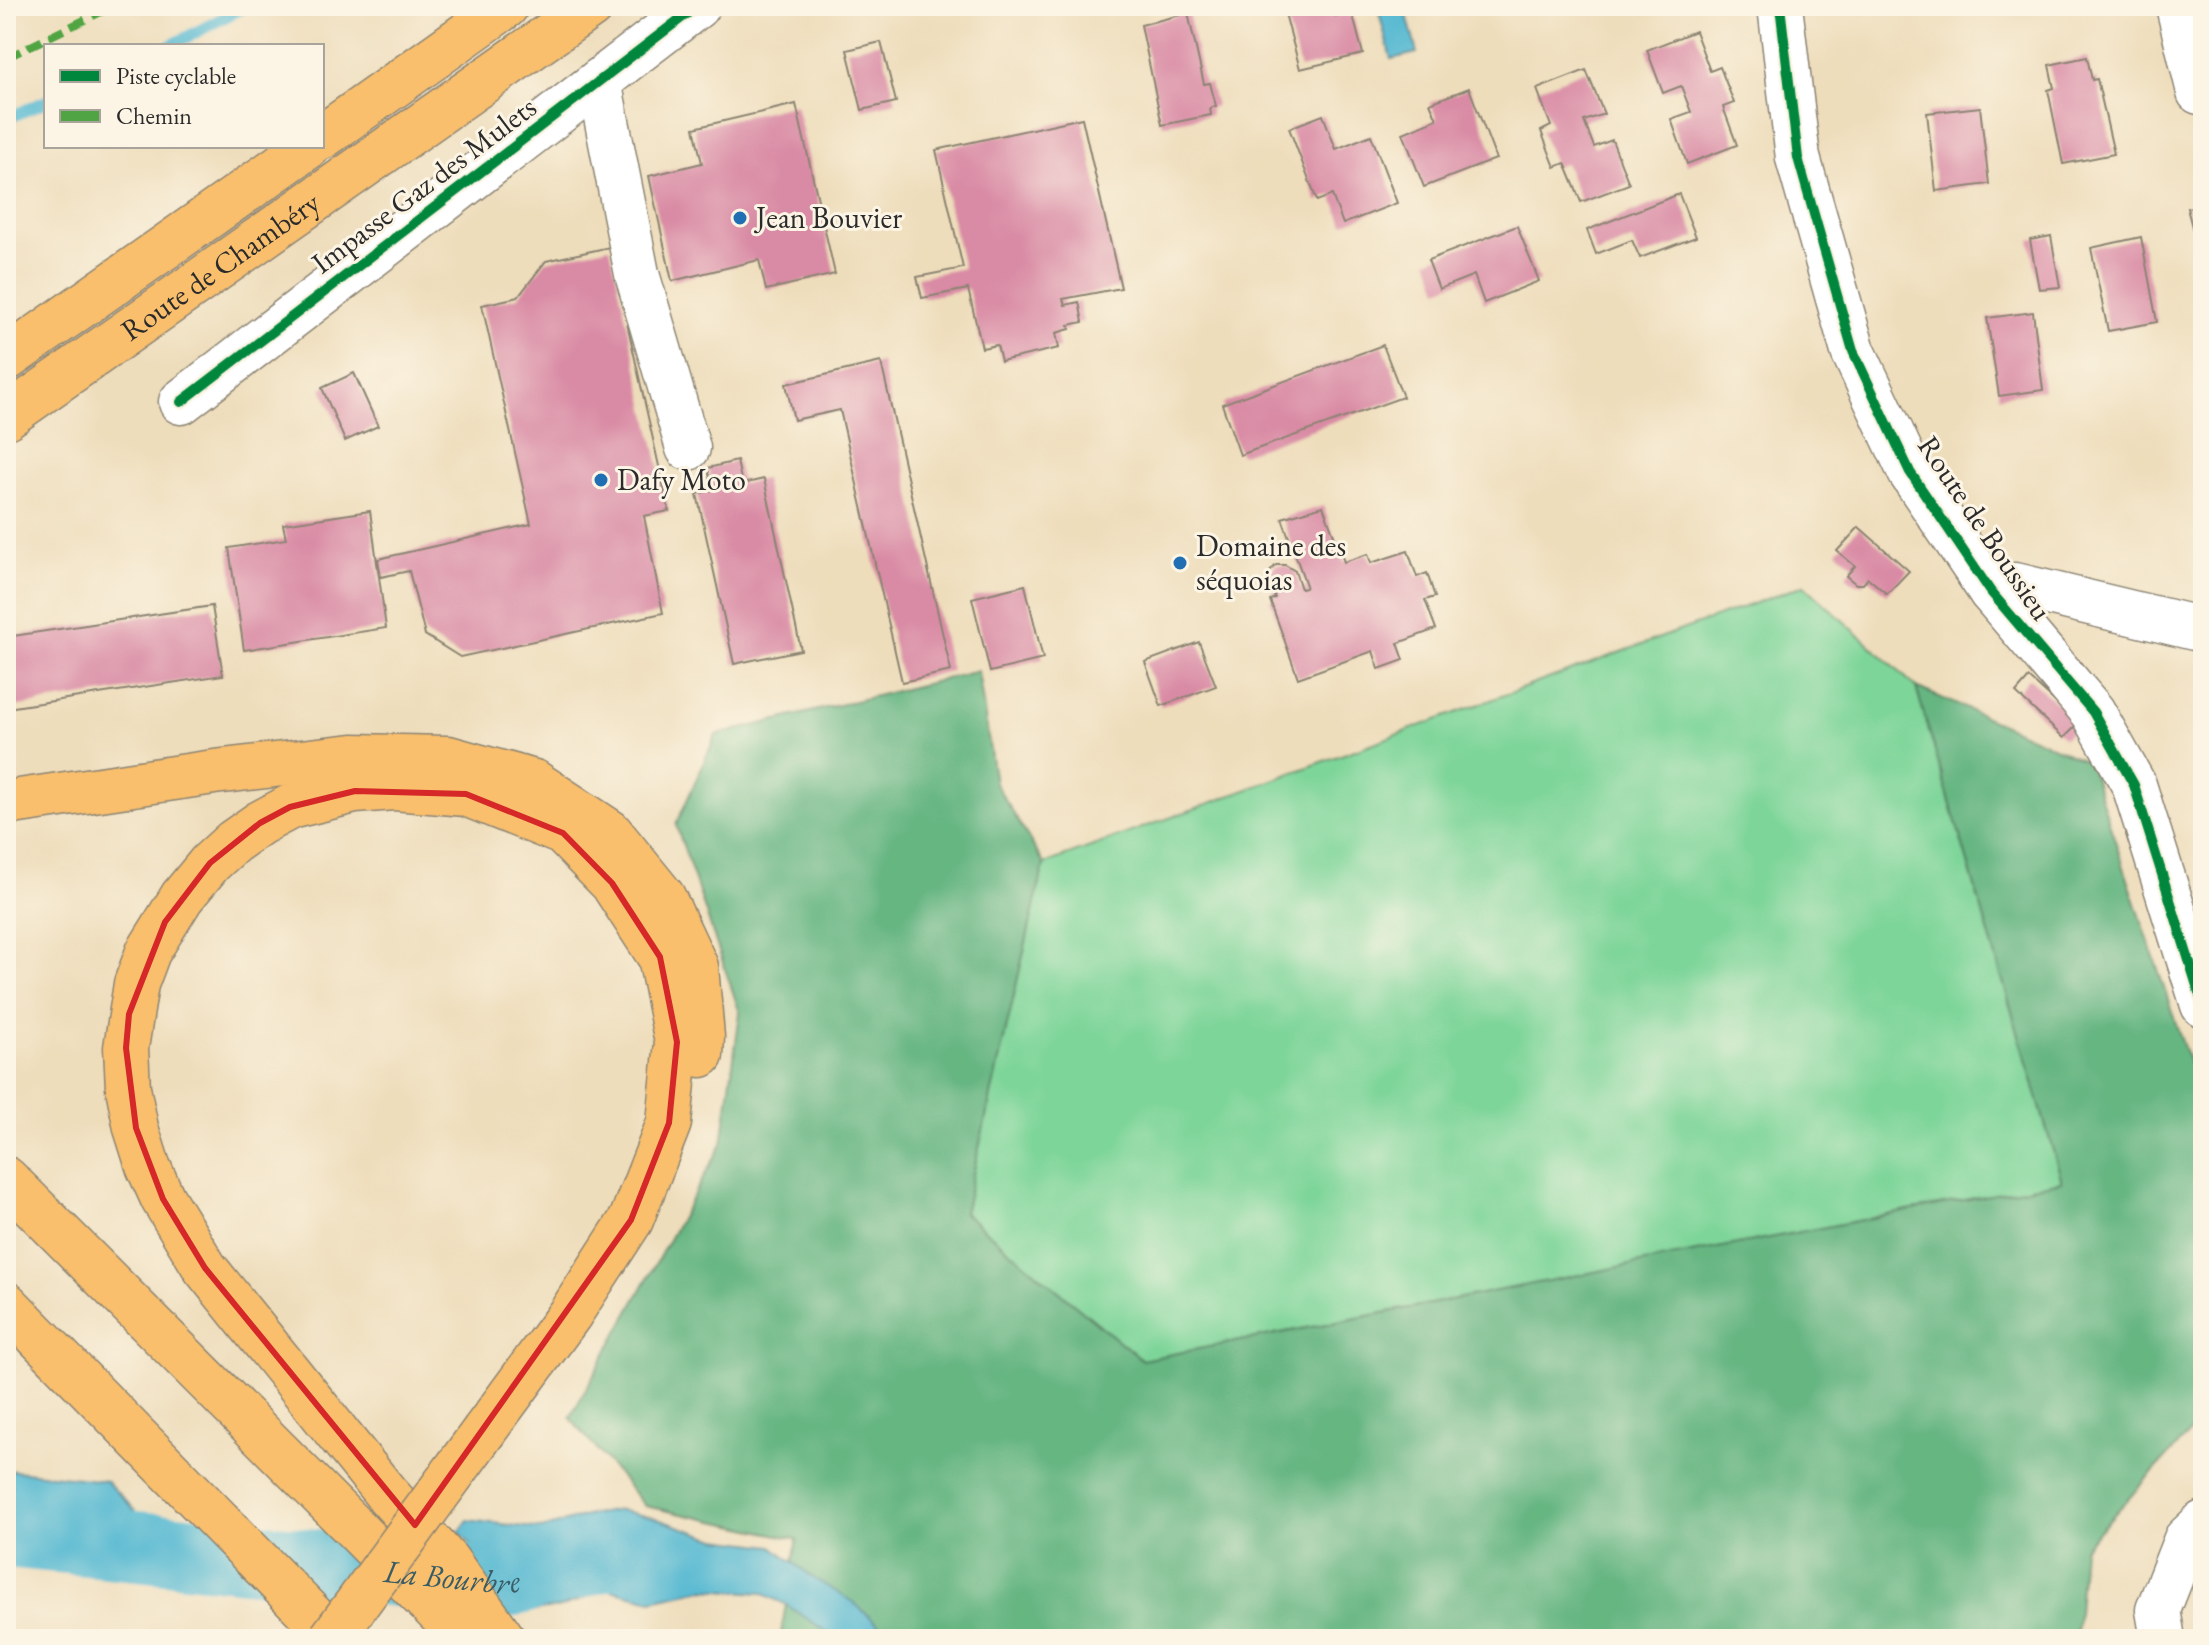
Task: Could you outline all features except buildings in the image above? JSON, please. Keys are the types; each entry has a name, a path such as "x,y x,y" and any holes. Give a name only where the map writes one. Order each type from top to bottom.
{"main road":[{"path":"324,136 506,6"},
{"name":"Route de Chambéry","path":"6,417 591,6"},
{"name":"Route de Chambéry","path":"6,359 306,148"},
{"path":"6,803 214,772 353,756 448,758 534,782 610,832 663,897 696,967 702,1037 697,1114 685,1155 654,1230 592,1320 493,1436 333,1639 6,1304"},
{"path":"356,1639 493,1436 631,1220 669,1123 677,1042 660,957 612,883 563,833 466,794 394,788 355,791 290,807 260,823 210,863 165,922 148,952 136,984 126,1048 128,1088 136,1128 163,1199 205,1268 385,1492 448,1562 503,1639"},
{"path":"6,1179 460,1634"}],"street":[{"name":"Impasse Gaz des Mulets","path":"181,402 697,6"},
{"name":"Route de Boussieu","path":"1780,6 1798,158 1853,351 1910,472 1991,592 2093,712 2134,785 2203,1005"},
{"path":"2178,6 2199,92"},
{"path":"599,81 637,274 688,448"},
{"path":"1991,592 2015,585 2203,630"},
{"path":"2163,1639 2158,1610 2186,1539 2203,1523"}],"highlighted area":[{"path":"355,791 466,794 563,833 612,883 660,957 677,1042 669,1123 631,1220 415,1525 205,1268 163,1199 136,1128 126,1048 129,1014 165,922 210,863 260,823 290,807"}],"green space":[{"path":"1804,585 1916,687 2062,1181 1142,1360 964,1213 1044,864"},
{"path":"978,671 995,783 1044,864 964,1213 1142,1360 2062,1181 1916,687 2089,762 2203,1105 2203,1418 2083,1548 2076,1639 780,1639 797,1539 645,1506 570,1418 722,1144 740,1013 676,825 716,735"}],"water":[{"path":"1382,6 1405,7 1417,53 1391,59 1379,12"},
{"path":"6,1470 106,1481 195,1574 6,1554"},
{"path":"619,1510 717,1539 772,1546 815,1579 853,1602 895,1639 838,1639 785,1604 762,1593 703,1589 652,1600 606,1589 562,1607 534,1611 459,1532 468,1520 542,1529"}],"waterway":[{"path":"174,44 246,6"},
{"path":"6,119 44,102"},
{"name":"La Bourbre","path":"6,1533 507,1583 599,1558"}],"marked path":[{"path":"6,58 113,6"}],"cycle path":[{"path":"181,402 697,6"},
{"path":"1780,6 1798,158 1853,351 1910,472 1991,592 2093,712 2134,785 2203,1005"}],"place":[{"name":"Jean Bouvier","path":"740,218"},
{"name":"Dafy Moto","path":"601,480"},
{"name":"Domaine des séquoias","path":"1180,563"}]}
